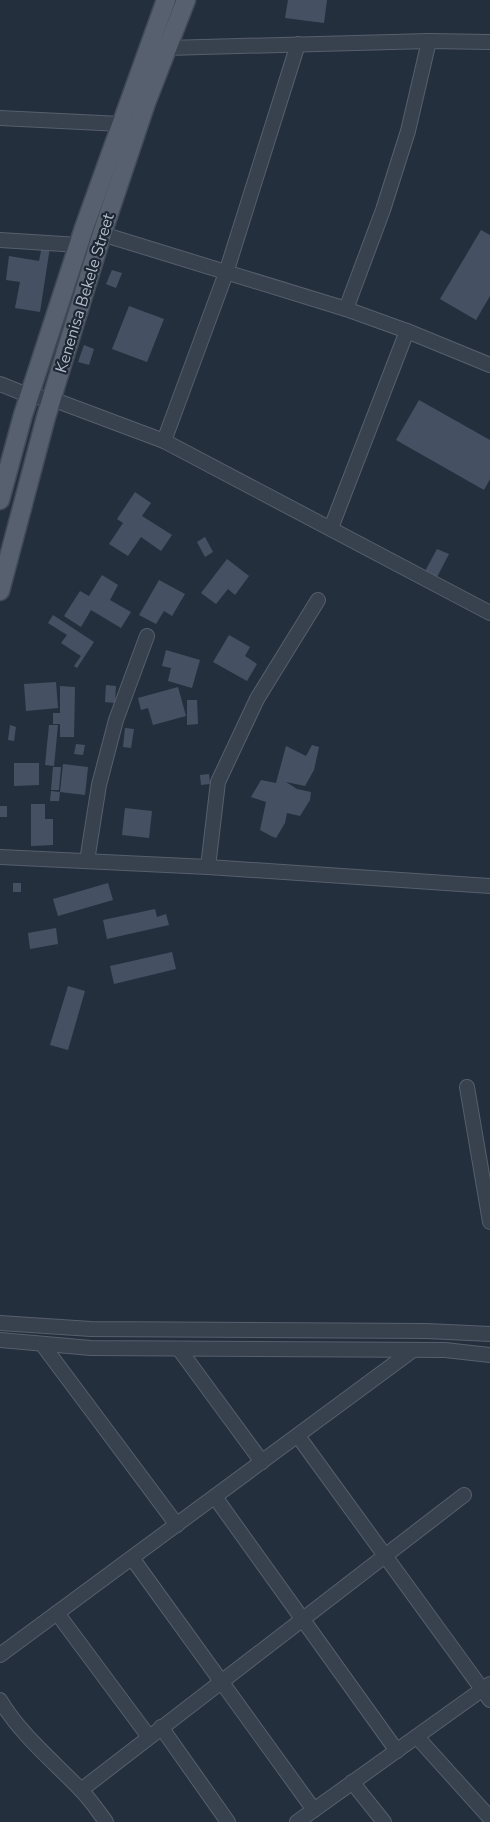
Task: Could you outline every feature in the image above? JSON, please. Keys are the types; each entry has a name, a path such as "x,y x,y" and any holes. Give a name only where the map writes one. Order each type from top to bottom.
{"main road":[{"name":"Kenenisa Bekele Street","path":"0,500 14,393 79,245 166,0"},
{"name":"Kenenisa Bekele Street","path":"0,591 52,399 102,234 146,103 186,0"}],"street":[{"path":"167,48 429,41 490,42"},
{"path":"346,309 383,210 408,131 429,41"},
{"path":"164,441 226,273 298,44"},
{"path":"0,118 121,124"},
{"path":"102,234 346,309 490,365"},
{"path":"0,240 79,245"},
{"path":"331,528 407,331"},
{"path":"0,384 14,393 52,399 164,441 490,614"},
{"path":"207,867 218,782 257,699 318,600"},
{"path":"87,861 99,785 116,720 147,636"},
{"path":"0,857 207,867 490,886"},
{"path":"467,1087 490,1222"},
{"path":"0,1323 91,1329 427,1331 490,1334"},
{"path":"0,1340 91,1348 446,1350 490,1355"},
{"path":"42,1344 177,1525"},
{"path":"179,1349 262,1462"},
{"path":"0,1656 413,1350"},
{"path":"297,1822 417,1737 487,1691 298,1436"},
{"path":"81,1790 464,1495"},
{"path":"215,1497 397,1751"},
{"path":"132,1558 314,1810"},
{"path":"57,1613 148,1737"},
{"path":"0,1700 19,1728 81,1790 106,1822"},
{"path":"161,1727 228,1822"},
{"path":"417,1737 490,1818"},
{"path":"352,1782 384,1822"}],"building":[{"path":"288,0 327,0 324,23 285,18"},
{"path":"481,230 490,235 490,296 476,320 440,299"},
{"path":"42,246 50,247 40,312 15,308 20,282 6,280 9,256 39,261"},
{"path":"112,270 122,273 116,288 106,284"},
{"path":"129,306 164,319 147,362 112,349"},
{"path":"84,345 94,349 89,365 78,362"},
{"path":"419,400 490,440 490,479 484,490 396,440"},
{"path":"135,492 151,503 142,516 172,535 161,551 141,537 128,556 109,544 123,523 117,519"},
{"path":"205,537 213,552 205,557 197,542"},
{"path":"437,549 449,554 436,579 424,573"},
{"path":"227,559 249,576 235,595 228,589 216,604 201,593"},
{"path":"102,575 118,585 110,600 131,612 121,628 91,610 81,627 64,616 80,591 89,596"},
{"path":"159,580 185,594 172,616 164,611 156,624 139,615"},
{"path":"53,615 94,642 77,668 74,666 81,656 61,643 67,635 48,623"},
{"path":"229,635 250,647 245,656 257,664 247,681 213,662"},
{"path":"166,650 200,660 192,688 168,681 171,668 162,666"},
{"path":"56,682 58,708 26,711 24,684"},
{"path":"106,685 116,686 115,703 105,702"},
{"path":"60,686 75,687 74,737 60,737 60,724 53,724 53,713 60,713"},
{"path":"178,687 186,716 153,725 148,708 141,710 138,698"},
{"path":"187,700 197,700 198,724 187,725"},
{"path":"10,725 16,727 14,741 8,740"},
{"path":"49,725 58,725 54,766 45,765"},
{"path":"125,728 134,729 131,748 123,747"},
{"path":"76,744 85,745 83,755 74,754"},
{"path":"312,745 319,747 314,770 305,786 286,782 297,789 311,792 310,800 300,816 287,813 285,823 276,838 271,836 260,830 266,802 251,797 261,780 276,783 286,746 306,756"},
{"path":"14,763 39,763 39,785 14,786"},
{"path":"63,764 88,767 85,795 60,792"},
{"path":"53,767 61,767 59,790 51,790"},
{"path":"209,774 210,784 201,785 200,775"},
{"path":"51,791 60,792 59,801 50,801"},
{"path":"31,804 45,804 45,819 53,819 53,845 31,846"},
{"path":"0,806 7,806 7,817 0,817"},
{"path":"125,808 152,811 149,838 122,835"},
{"path":"13,883 21,883 21,892 13,892"},
{"path":"108,883 113,900 58,916 53,899"},
{"path":"155,909 157,917 166,914 169,925 107,939 103,920"},
{"path":"56,928 58,944 30,949 28,933"},
{"path":"172,952 176,969 114,984 110,966"},
{"path":"68,986 85,991 68,1050 50,1045"}]}
